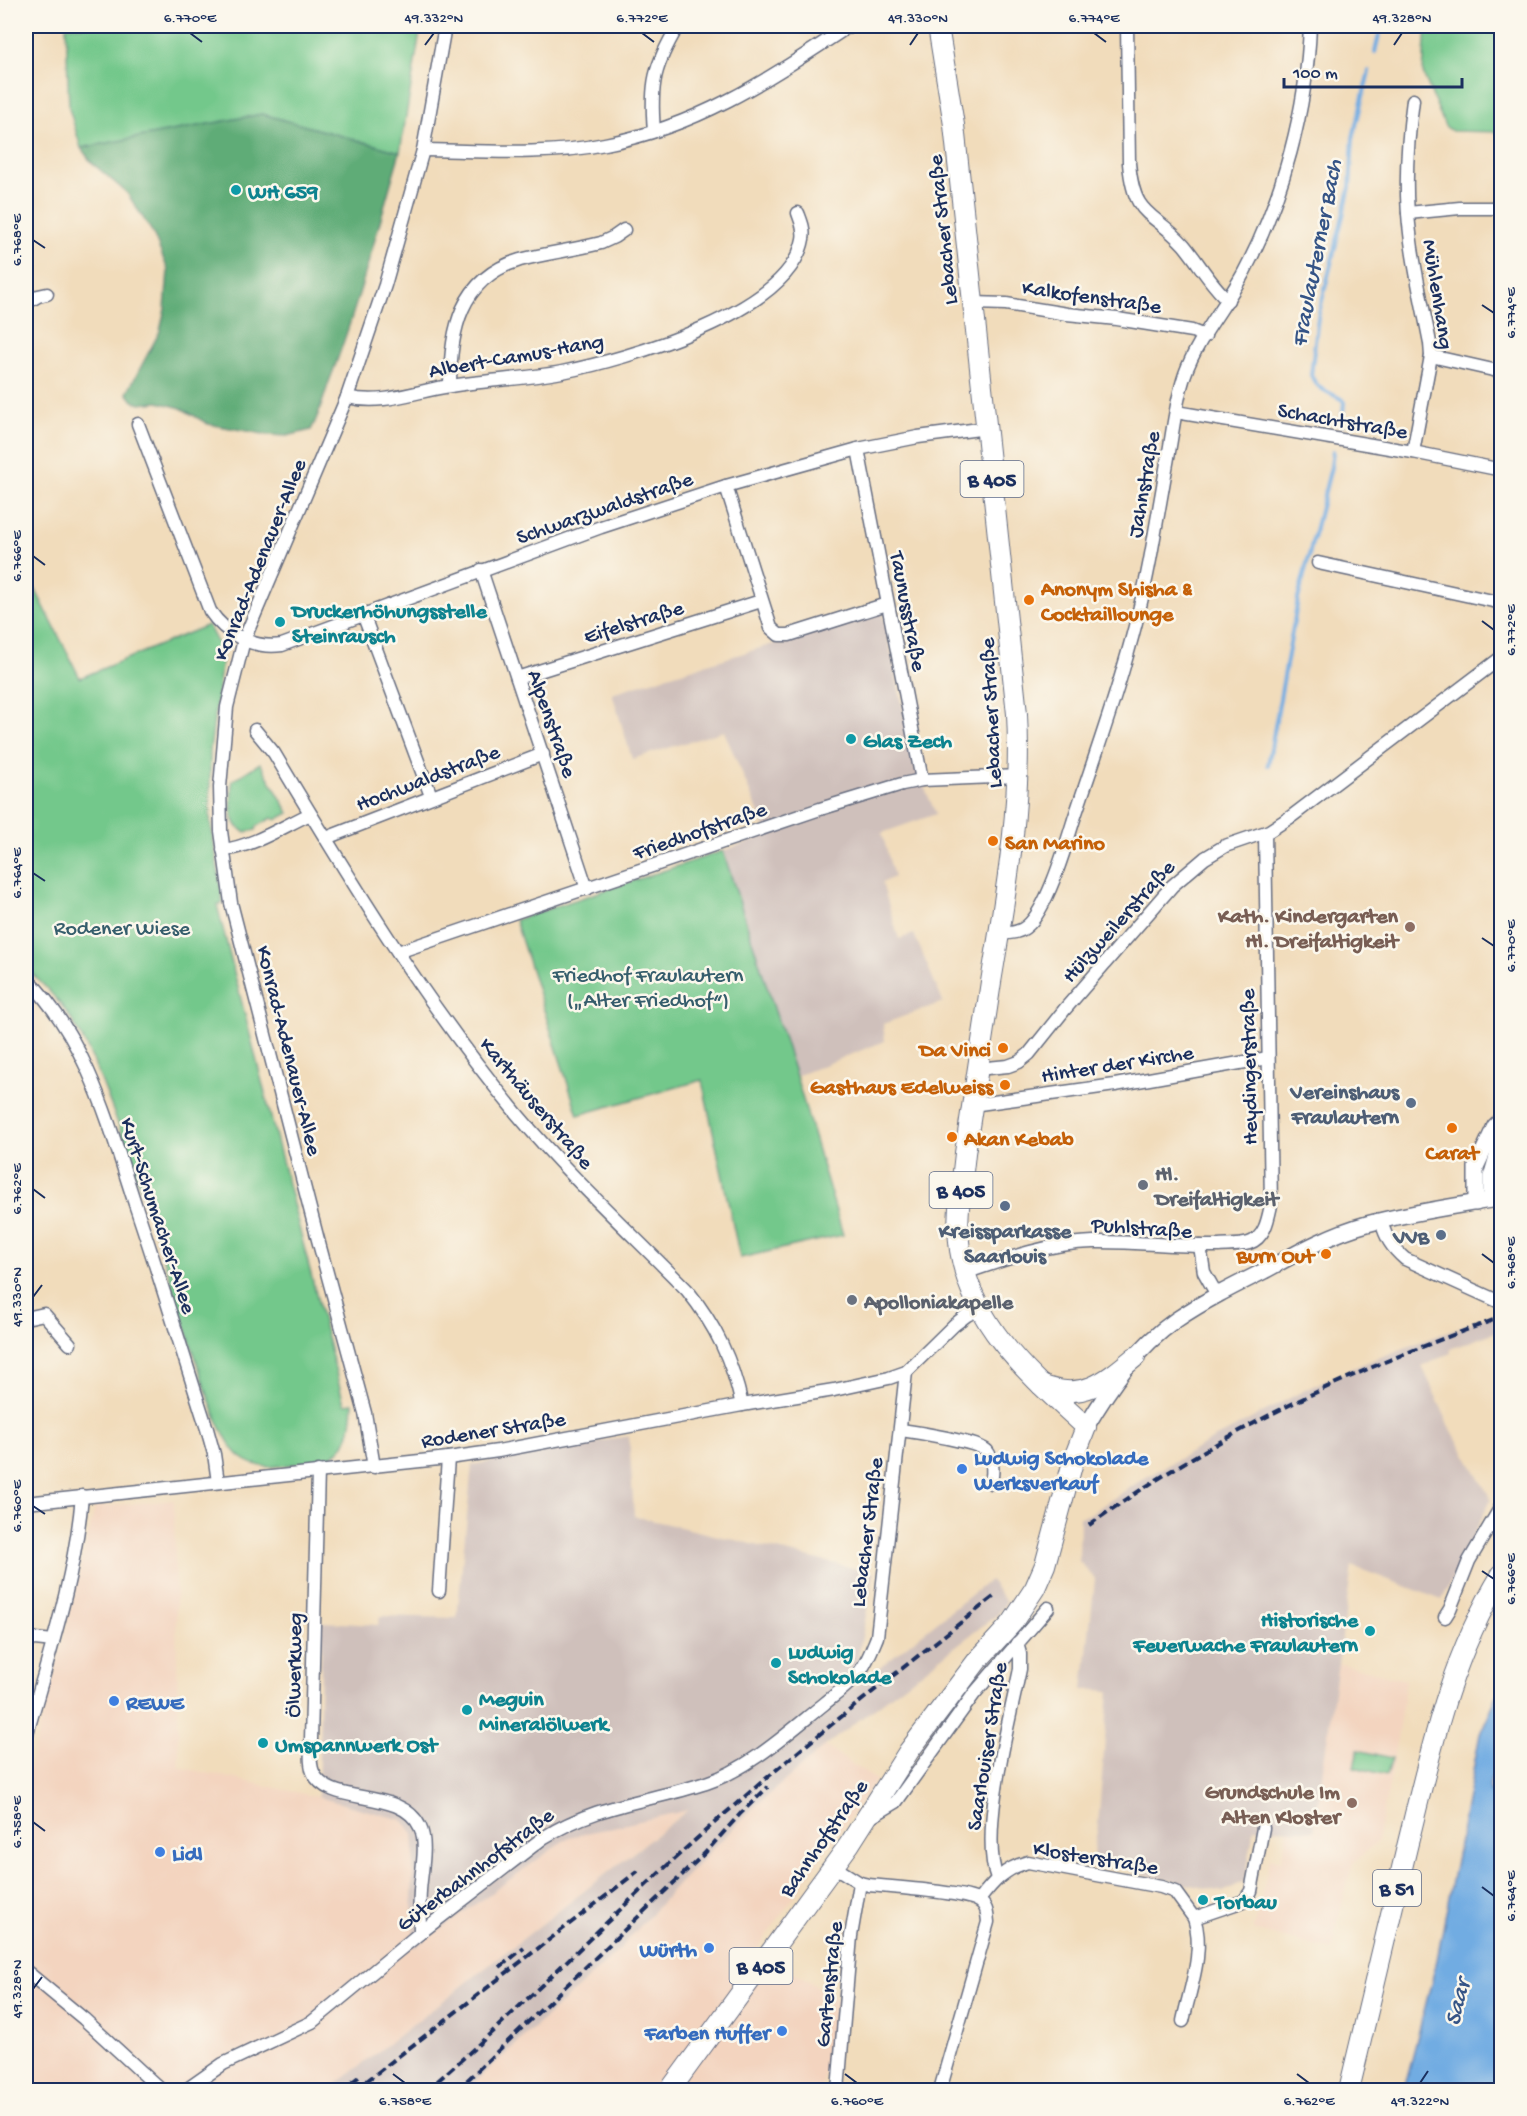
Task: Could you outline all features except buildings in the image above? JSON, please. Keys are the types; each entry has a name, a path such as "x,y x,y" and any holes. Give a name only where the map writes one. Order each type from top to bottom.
{"main road":[{"name":"Lebacher Straße","path":"938,26 954,125 1017,714 1019,776 1014,838 977,1069 959,1205 960,1249 965,1273 980,1309"},
{"name":"B 405","path":"980,1309 1002,1344 1041,1385 1086,1426"},
{"path":"1041,1385 1053,1390 1069,1391 1094,1388 1135,1357"},
{"name":"Bahnhofstraße","path":"670,2091 865,1821 909,1751 944,1703 1018,1615 1035,1588 1045,1565 1074,1458 1086,1426"},
{"name":"B 51","path":"1349,2091 1448,1686 1475,1621 1502,1574"}],"street":[{"name":"Konrad-Adenauer-Allee","path":"374,1467 365,1413 231,903 223,850 220,787 227,707 244,640 347,398 385,285 423,150 445,26"},
{"path":"654,131 652,104 654,79 662,52 678,26"},
{"path":"423,150 562,149 605,144 654,131 704,114 746,92 849,26"},
{"path":"1127,26 1129,163 1135,197 1147,213 1184,246 1208,279 1228,300"},
{"name":"Jahnstraße","path":"999,934 1014,933 1027,927 1037,915 1068,839 1137,623 1185,374 1257,246 1285,168 1303,98 1310,26"},
{"name":"Mühlenhang","path":"1413,100 1407,155 1408,213 1431,356 1413,452"},
{"name":"Mühlenhang","path":"1408,213 1460,208 1502,208"},
{"name":"Albert-Camus-Hang","path":"347,398 375,402 450,386 515,380 579,368 641,351 715,323 743,309 764,294 787,269 797,255 803,240 798,213"},
{"path":"450,386 452,346 458,319 471,293 484,280 499,269 518,261 601,243 624,230"},
{"path":"26,303 47,294"},
{"name":"Kalkofenstraße","path":"973,303 1006,304 1117,319 1192,331 1205,336"},
{"path":"1431,356 1502,372"},
{"name":"Schachtstraße","path":"1176,412 1413,452 1502,470"},
{"path":"138,424 210,611 224,628 244,640"},
{"name":"Schwarzwaldstraße","path":"244,640 263,646 282,645 601,527 726,486 858,449 918,437 987,428"},
{"name":"Taunusstraße","path":"858,449 922,780"},
{"path":"726,486 761,601 771,628 779,635 789,635 887,604"},
{"path":"1318,563 1502,603"},
{"name":"Alpenstraße","path":"481,570 587,889"},
{"name":"Eifelstraße","path":"517,678 761,601"},
{"path":"363,614 431,796"},
{"name":"Hülzweilerstraße","path":"977,1069 1008,1066 1019,1062 1029,1054 1065,1009 1179,880 1205,858 1225,846 1264,833 1292,816 1502,657"},
{"name":"Karthäuserstraße","path":"255,730 274,753 398,952 460,1042 518,1115 564,1167 682,1284 697,1302 731,1361 742,1405"},
{"name":"Hochwaldstraße","path":"326,838 543,754"},
{"name":"Friedhofstraße","path":"398,952 820,809 902,784 922,780 1019,776"},
{"path":"223,850 250,843 310,814"},
{"name":"Heydingerstraße","path":"1200,1246 1250,1243 1259,1236 1267,1224 1270,1205 1264,833"},
{"name":"Kurt-Schumacher-Allee","path":"26,978 38,990 62,1025 95,1088 141,1222 207,1429 219,1482"},
{"name":"Hinter der Kirche","path":"972,1104 1115,1085 1268,1058"},
{"path":"1489,1200 1476,1167 1495,1126 1502,1119"},
{"path":"1489,1200 1491,1177 1502,1140"},
{"path":"1086,1426 1103,1397 1145,1346 1176,1320 1217,1295 1323,1240 1346,1231 1381,1221 1489,1200"},
{"path":"1381,1221 1386,1238 1393,1249 1405,1259 1502,1303"},
{"name":"Puhlstraße","path":"965,1273 1071,1243 1200,1246 1204,1272 1217,1295"},
{"path":"906,1372 954,1325 980,1309"},
{"path":"26,1318 44,1314 70,1344"},
{"name":"Rodener Straße","path":"26,1503 374,1467 498,1451 834,1390 906,1372"},
{"name":"Lebacher Straße","path":"860,1672 877,1637 906,1372"},
{"name":"Lebacher Straße","path":"901,1430 975,1445 987,1451 992,1462 991,1483"},
{"path":"439,1591 448,1458"},
{"name":"Ölwerkweg","path":"318,1471 311,1740 313,1772 322,1784 331,1789 386,1801 401,1808 413,1816 421,1828 423,1840 420,1933"},
{"path":"26,1737 53,1641 77,1541 82,1496"},
{"path":"1445,1617 1469,1561 1502,1505"},
{"name":"Saarlouiser Straße","path":"865,1821 896,1802 974,1694 1048,1608"},
{"path":"26,1638 53,1641"},
{"name":"Saarlouiser Straße","path":"997,1878 992,1867 991,1850 995,1804 1020,1669 1017,1643"},
{"name":"Güterbahnhofstraße","path":"186,2091 223,2064 312,2022 420,1933 561,1826 608,1808 683,1790 731,1772 801,1722 860,1672"},
{"path":"1183,2021 1199,1948 1199,1932 1194,1918 1244,1901 1251,1892 1263,1828"},
{"name":"Klosterstraße","path":"997,1878 1015,1865 1028,1862 1161,1887 1175,1892 1194,1918"},
{"path":"833,1866 860,1883 963,1896 979,1900 986,1908 988,1922 940,2091"},
{"path":"979,1900 997,1878"},
{"name":"Gartenstraße","path":"838,2091 851,1936 860,1883"},
{"path":"26,1971 100,2032 161,2091"}],"shaded area":[{"path":"882,611 916,768 936,814 882,833 894,877 882,883 899,939 914,934 943,1002 883,1024 885,1041 796,1076 723,851 768,835 724,731 632,759 612,693"},
{"path":"1501,1311 1501,1330 1450,1349 1451,1353 1422,1366 1451,1429 1491,1499 1442,1600 1352,1566 1314,1831 1254,1828 1245,1881 1223,1892 1135,1873 1106,1858 1104,1863 1092,1861 1098,1825 1109,1691 1083,1689 1095,1579 1079,1561 1080,1517 1088,1515 1143,1479 1303,1391 1360,1365"},
{"path":"629,1436 634,1516 874,1573 852,1689 990,1580 1006,1602 998,1614 825,1746 752,1809 679,1883 617,1952 466,2090 329,2090 688,1810 569,1837 414,1948 413,1832 402,1820 318,1797 322,1622 378,1625 380,1616 457,1618 472,1465"},
{"path":"174,1500 179,1767 318,1797 402,1820 413,1832 414,1947 568,1837 690,1808 329,2090 26,2090 26,1779 95,1507"},
{"name":"Grundschule Im Alten Kloster","path":"1338,1663 1406,1680 1391,1777 1377,1842 1353,1863 1334,1935 1337,1937 1333,1951 1254,1930 1270,1858 1281,1861 1287,1830 1314,1831"},
{"path":"825,1746 876,1780 757,1949 838,2000 821,2090 466,2090 617,1952 679,1883 752,1809"}],"green space":[{"path":"66,26 421,26 400,152 262,114 81,148 69,108"},
{"path":"1426,26 1501,26 1501,132 1452,131 1445,126 1423,73"},
{"path":"262,114 400,152 358,297 317,418 311,430 287,436 208,424 181,408 158,402 140,404 133,401 127,393 160,331 165,309 168,270 153,233 127,193 91,162 81,148"},
{"name":"Rodener Wiese","path":"26,571 80,678 208,625 219,646 222,660 210,750 210,818 223,903 217,905 344,1404 353,1403 352,1420 345,1443 340,1450 322,1460 278,1466 256,1465 241,1457 225,1436 207,1392 139,1182 96,1068 84,1040 68,1014 26,968"},
{"path":"260,763 289,813 276,820 272,818 257,826 256,830 245,832 235,823 233,817 232,781"},
{"name":"Friedhof Fraulautern („Alter Friedhof“)","path":"723,851 796,1076 843,1235 740,1258 702,1080 578,1115 515,920"},
{"path":"1358,1750 1392,1758 1387,1775 1354,1767"}],"water":[{"name":"Saar","path":"1501,1687 1502,1749 1489,1787 1493,1799 1502,1797 1501,2090 1404,2090 1437,1960 1480,1734"}],"waterway":[{"name":"Fraulauterner Bach","path":"1375,52 1381,26"},
{"name":"Fraulauterner Bach","path":"1342,425 1344,401 1321,388 1311,375 1318,317 1350,187 1353,138 1369,71"},
{"name":"Fraulauterner Bach","path":"1268,765 1298,599 1333,451"}],"railway":[{"path":"1089,1525 1141,1490 1248,1426 1377,1365 1502,1317"},
{"path":"427,2090 721,1817 837,1720 996,1595"},
{"path":"457,2090 705,1853 768,1787"},
{"path":"355,2090 638,1871"},
{"path":"500,1967 524,1948"},
{"path":"341,2090 360,2076"}],"place":[{"name":"WH 659","path":"236,190"},
{"name":"Anonym Shisha & Cocktaillounge","path":"1029,600"},
{"name":"Druckerhöhungsstelle Steinrausch","path":"280,622"},
{"name":"Glas Zech","path":"851,739"},
{"name":"San Marino","path":"993,841"},
{"name":"Kath. Kindergarten Hl. Dreifaltigkeit","path":"1410,927"},
{"name":"Da Vinci","path":"1003,1048"},
{"name":"Gasthaus Edelweiss","path":"1005,1085"},
{"name":"Vereinshaus Fraulautern","path":"1411,1103"},
{"name":"Carat","path":"1452,1128"},
{"name":"Akan Kebab","path":"952,1137"},
{"name":"Hl. Dreifaltigkeit","path":"1143,1185"},
{"name":"Kreissparkasse Saarlouis","path":"1005,1206"},
{"name":"VVB","path":"1441,1235"},
{"name":"Burn Out","path":"1326,1254"},
{"name":"Apolloniakapelle","path":"852,1300"},
{"name":"Ludwig Schokolade Werksverkauf","path":"962,1469"},
{"name":"Historische Feuerwache Fraulautern","path":"1370,1631"},
{"name":"Ludwig Schokolade","path":"776,1663"},
{"name":"REWE","path":"114,1701"},
{"name":"Meguin Mineralölwerk","path":"467,1710"},
{"name":"Umspannwerk Ost","path":"263,1743"},
{"name":"Grundschule Im Alten Kloster","path":"1352,1803"},
{"name":"Lidl","path":"160,1852"},
{"name":"Torbau","path":"1203,1900"},
{"name":"Würth","path":"709,1948"},
{"name":"Farben Huffer","path":"782,2031"}]}
